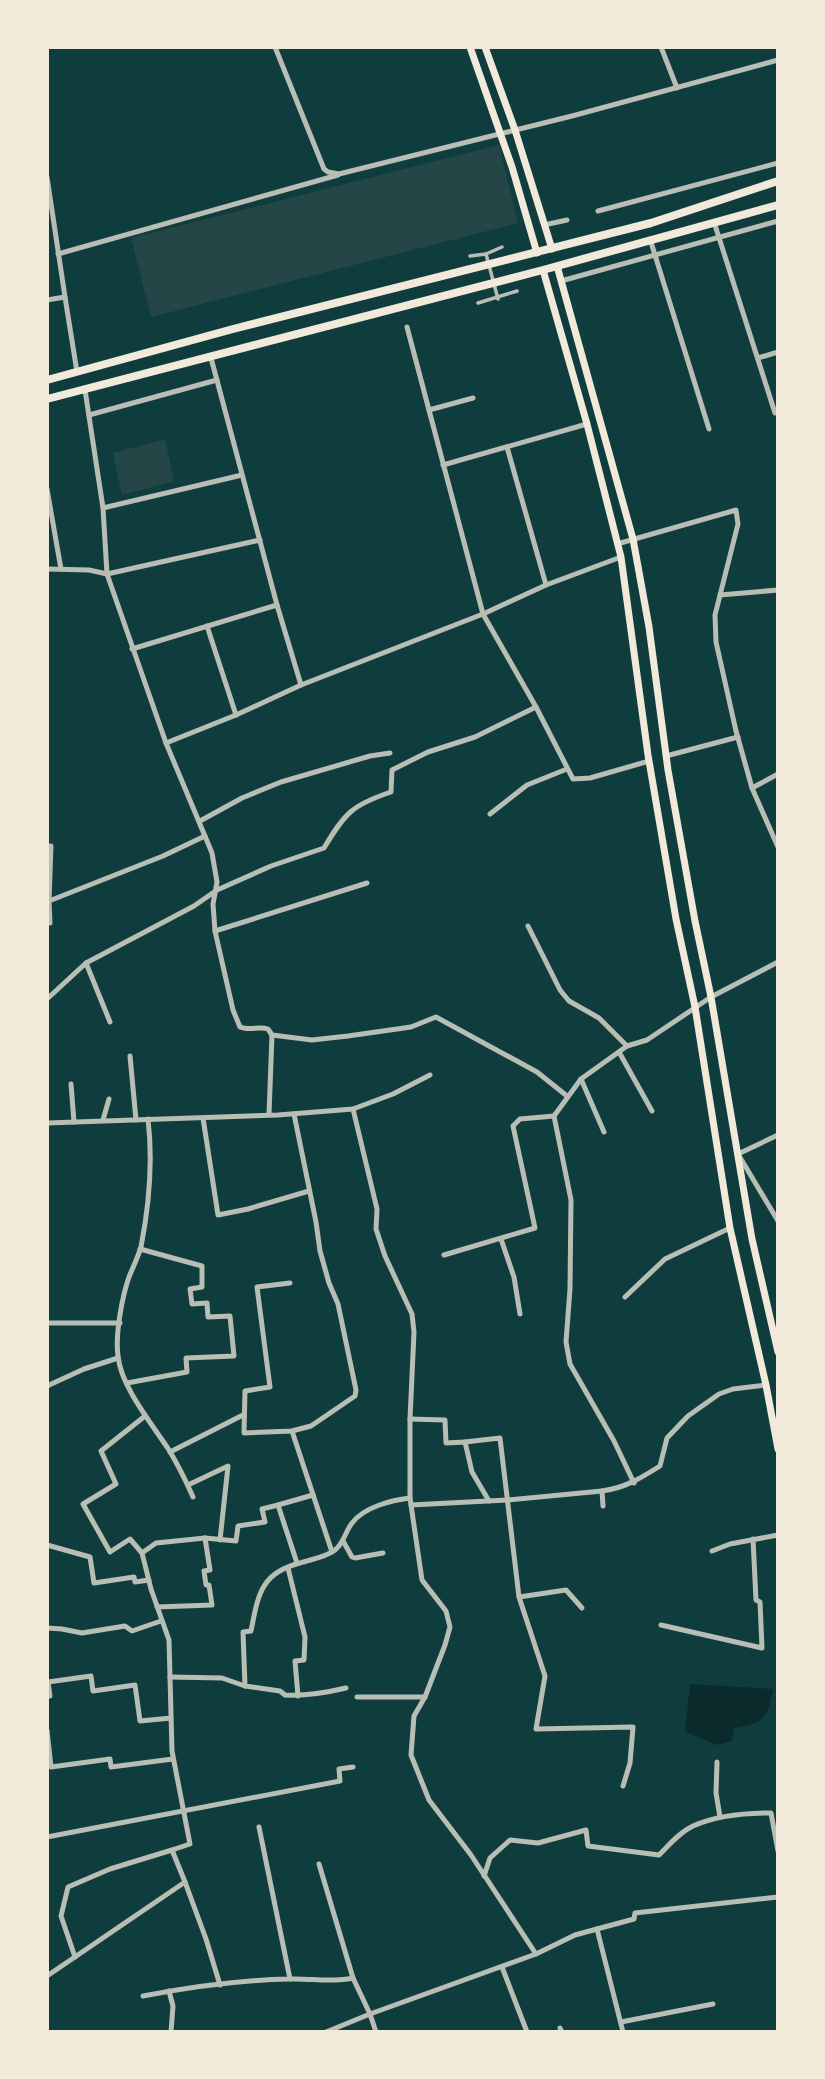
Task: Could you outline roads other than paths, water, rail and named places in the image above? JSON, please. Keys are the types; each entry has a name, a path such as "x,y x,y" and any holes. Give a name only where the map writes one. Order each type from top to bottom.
{"main road":[{"path":"470,47 501,134 537,253"},
{"path":"485,47 515,130 552,249"},
{"path":"47,380 651,223 778,181"},
{"path":"47,399 543,270 778,205"},
{"path":"557,266 633,539 649,626 666,756 695,922 711,997 752,1239 778,1352"},
{"path":"543,270 587,424 621,558 669,882 695,1007 730,1228 778,1449"},
{"path":"275,320 280,337"},
{"path":"564,345 578,341"}],"street":[{"path":"275,47 324,169 339,174"},
{"path":"661,47 677,88"},
{"path":"58,254 339,174 778,60"},
{"path":"598,211 778,163"},
{"path":"47,177 77,372"},
{"path":"228,197 232,205"},
{"path":"544,225 567,220"},
{"path":"561,281 778,221"},
{"path":"714,222 775,413 778,412"},
{"path":"650,239 709,429"},
{"path":"470,256 486,254 502,247"},
{"path":"486,254 498,299"},
{"path":"478,303 517,291"},
{"path":"47,300 65,297"},
{"path":"407,327 483,614 536,707 567,769 573,779 590,778 649,761"},
{"path":"758,358 778,352"},
{"path":"211,358 301,685"},
{"path":"89,415 217,380"},
{"path":"85,390 103,508 107,574 166,743 200,821 216,870 217,890 213,904 215,931 237,1022 245,1029 268,1029 272,1035 269,1114"},
{"path":"429,411 473,398"},
{"path":"443,465 587,424"},
{"path":"507,447 546,585"},
{"path":"103,508 242,475"},
{"path":"47,489 61,569"},
{"path":"617,544 736,510 738,524 715,615 716,642 752,788 778,847"},
{"path":"47,569 107,574 260,540"},
{"path":"166,743 301,685 483,614 546,585 621,558"},
{"path":"720,595 778,590"},
{"path":"132,649 277,605"},
{"path":"207,626 236,715"},
{"path":"47,999 86,963 186,910 217,890 271,866 324,848 340,820 362,802 391,792 392,770 428,752 475,737 536,707"},
{"path":"666,756 738,737"},
{"path":"200,821 242,798 281,782 390,753"},
{"path":"490,814 527,785 567,769"},
{"path":"752,788 778,775"},
{"path":"49,901 163,856 205,836"},
{"path":"47,847 51,846 50,923 47,923"},
{"path":"215,931 368,883"},
{"path":"527,926 559,990 569,1001 599,1017 627,1046"},
{"path":"634,1482 570,1364 566,1342 572,1200 554,1116 581,1079 627,1046 648,1040 711,997 778,962"},
{"path":"86,963 110,1022"},
{"path":"272,1035 312,1040 411,1027 436,1017 537,1072 567,1096"},
{"path":"619,1052 652,1111"},
{"path":"130,1056 136,1120"},
{"path":"47,1123 294,1114 354,1109 393,1094 430,1074"},
{"path":"581,1079 604,1132"},
{"path":"71,1084 74,1122"},
{"path":"103,1120 109,1099"},
{"path":"354,1109 377,1209 376,1229 385,1256 412,1314 410,1502 422,1580 446,1611 450,1627 425,1697 414,1716 411,1755 429,1800 536,1954"},
{"path":"290,1283 257,1287 270,1387 244,1391 244,1433 292,1431 311,1426 355,1396 356,1390 338,1304 320,1251 294,1114"},
{"path":"444,1255 535,1228 513,1126 520,1119 554,1116"},
{"path":"203,1118 218,1215 309,1191"},
{"path":"148,1119 149,1180 140,1249 128,1280 120,1323 118,1358 127,1383 145,1416 170,1452 193,1497"},
{"path":"778,1135 738,1154 778,1221"},
{"path":"625,1297 665,1259 730,1228"},
{"path":"501,1239 514,1278 520,1314"},
{"path":"127,1383 187,1373 186,1358 234,1356 230,1316 208,1317 207,1303 192,1304 190,1289 202,1287 202,1266 140,1249"},
{"path":"47,1323 120,1323"},
{"path":"47,1386 84,1368 118,1358"},
{"path":"245,1686 243,1632 250,1631 258,1594 274,1573 332,1552 343,1541 353,1521 386,1501 507,1500 620,1488 660,1466 667,1438 688,1416 719,1394 733,1389 766,1385"},
{"path":"170,1452 243,1415"},
{"path":"75,1957 61,1916 68,1887 110,1869 190,1844 173,1759 169,1640 142,1553 130,1539 110,1552 83,1504 116,1484 101,1451 145,1416"},
{"path":"410,1419 445,1420 446,1443 500,1438 519,1597 545,1676 536,1728 633,1727 630,1763 623,1786"},
{"path":"292,1431 332,1552"},
{"path":"465,1442 472,1472 489,1501"},
{"path":"188,1485 228,1466 220,1540"},
{"path":"602,1491 603,1506"},
{"path":"142,1553 156,1543 205,1538 236,1541 238,1527 265,1522 262,1509 313,1495"},
{"path":"278,1505 297,1563"},
{"path":"712,1551 778,1535"},
{"path":"157,1607 212,1605 204,1571 210,1570 205,1538"},
{"path":"661,1625 762,1648 753,1539"},
{"path":"343,1541 352,1557 383,1552"},
{"path":"47,1545 90,1557 94,1583 134,1577 135,1582 149,1580"},
{"path":"288,1568 305,1637 304,1660 295,1661 298,1696"},
{"path":"519,1597 565,1590 582,1608"},
{"path":"47,1628 82,1633 125,1626 132,1631 161,1621"},
{"path":"47,1697 50,1696 48,1682 90,1676 93,1691 135,1685 139,1721 171,1718"},
{"path":"170,1677 222,1678 245,1686 298,1696 346,1688"},
{"path":"357,1697 425,1697"},
{"path":"47,1730 51,1767 110,1759 111,1767 173,1759"},
{"path":"717,1762 716,1793 720,1817"},
{"path":"47,1837 340,1780 339,1769 353,1766"},
{"path":"484,1876 490,1858 510,1840 538,1843 586,1830 588,1846 659,1855 693,1826 720,1817 747,1813 775,1812 778,1851"},
{"path":"259,1826 290,1979"},
{"path":"172,1850 220,1985"},
{"path":"319,1864 353,1978 376,2032"},
{"path":"47,1976 185,1882"},
{"path":"326,2032 536,1954 575,1935 634,1919 635,1913 778,1897"},
{"path":"597,1929 623,2032"},
{"path":"502,1967 527,2032"},
{"path":"143,1996 290,1979 336,1982 353,1978"},
{"path":"169,1991 173,2006 171,2032"},
{"path":"621,2022 713,2004"}]}
